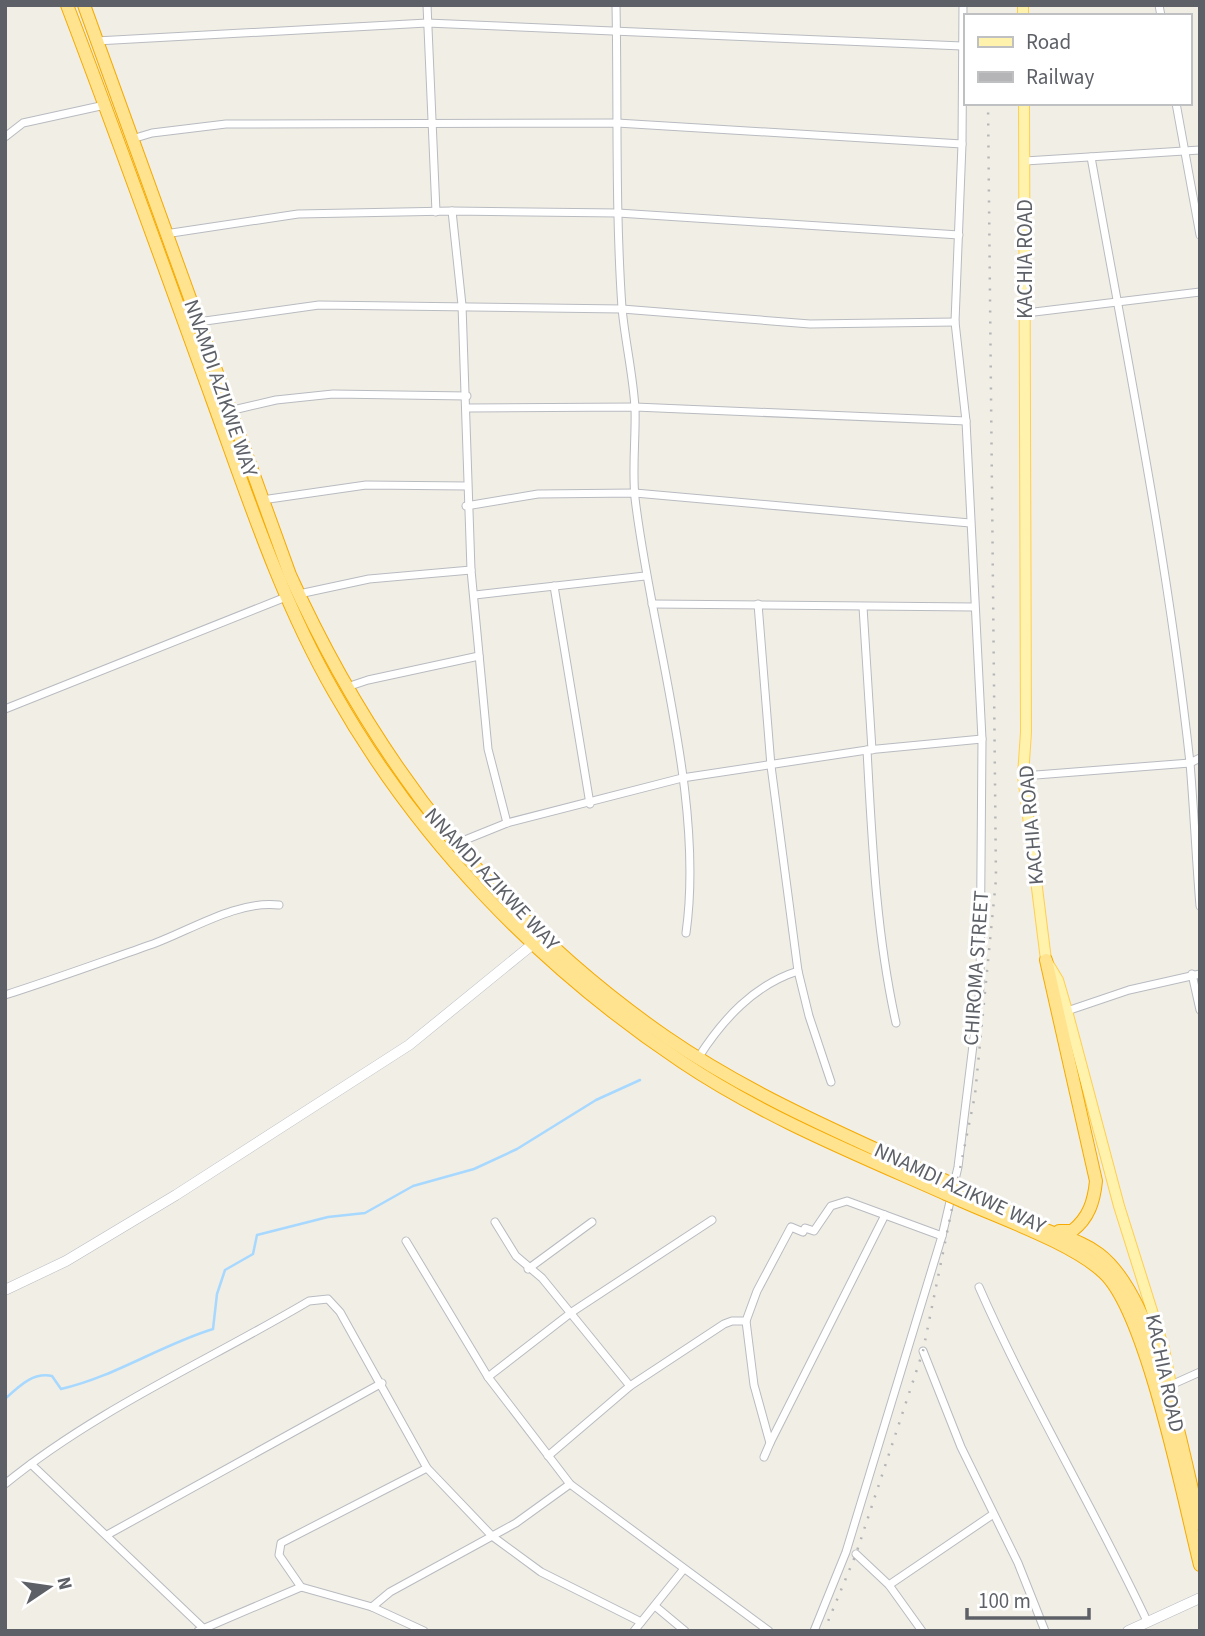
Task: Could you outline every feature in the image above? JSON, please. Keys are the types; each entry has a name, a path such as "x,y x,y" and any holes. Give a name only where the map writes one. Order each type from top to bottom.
{"highway":[{"name":"NNAMDI AZIKWE WAY","path":"67,5 292,595 333,692 396,790 465,875 533,944 600,1003 684,1063 788,1122 1088,1247 1125,1280 1149,1335 1169,1403"},
{"name":"NNAMDI AZIKWE WAY","path":"83,5 198,322 292,595 386,754 454,844 526,922 582,971 666,1037 795,1112 947,1188"},
{"path":"1046,960 1096,1181 1090,1209 1078,1226 1067,1232 1047,1230"},
{"name":"KACHIA ROAD","path":"963,1195 1091,1262 1115,1287 1129,1316 1154,1388 1200,1565"},
{"name":"KACHIA ROAD","path":"1169,1403 1200,1524"}],"main road":[{"name":"KACHIA ROAD","path":"1024,105 1026,732 1023,776 1046,960 1058,980 1119,1206 1164,1349 1171,1385 1169,1403"}],"street":[{"path":"426,5 436,212"},
{"path":"616,5 618,213 622,309 635,407 635,493 645,576 682,778 692,889 686,933"},
{"name":"CHIROMA STREET","path":"814,1631 846,1552 942,1236 958,1167 980,988 982,739 966,421 955,322 962,144 963,5"},
{"path":"96,41 427,23 616,29 962,46"},
{"path":"5,137 14,128 30,120 105,104"},
{"path":"1176,105 1200,235"},
{"path":"131,140 152,133 226,124 617,122 962,144"},
{"path":"1025,161 1200,150"},
{"path":"1091,157 1147,467 1189,763 1200,906"},
{"path":"452,211 463,305 471,570 488,749 507,823"},
{"path":"165,234 298,214 452,211 618,213 959,236"},
{"path":"1026,313 1200,292"},
{"path":"198,322 319,305 622,309 810,324 955,322"},
{"path":"229,411 276,400 333,394 467,396"},
{"path":"468,408 635,407 966,421"},
{"path":"261,500 366,485 467,486"},
{"path":"467,506 538,494 635,493 970,523"},
{"path":"5,709 292,595 369,579 471,570"},
{"path":"475,595 645,576"},
{"path":"554,586 590,804"},
{"path":"652,604 974,607"},
{"path":"758,604 771,765 799,971 808,1016 831,1082"},
{"path":"863,607 873,866 886,982 896,1023"},
{"path":"347,687 479,656"},
{"path":"454,844 507,823 590,804 682,778 870,750 982,739"},
{"path":"1023,776 1189,763 1200,758"},
{"path":"5,995 41,985 155,943 186,927 260,902 279,905"},
{"path":"5,1290 66,1261 154,1208 409,1045 533,944"},
{"path":"698,1058 738,1006 774,981 799,971"},
{"path":"1067,1011 1196,974 1200,1010"},
{"path":"769,1443 754,1385 746,1321 757,1291 791,1227 803,1232 805,1228 814,1231 831,1206 848,1201 942,1236"},
{"path":"764,1457 884,1215"},
{"path":"488,1377 572,1312 712,1220"},
{"path":"495,1222 516,1256 528,1269 542,1278 572,1312 630,1386"},
{"path":"528,1269 592,1222"},
{"path":"406,1241 488,1377 570,1484 769,1631"},
{"path":"979,1287 1005,1348 1105,1531 1143,1626"},
{"path":"5,1484 31,1464 130,1401 320,1298 335,1304 382,1383 427,1468 492,1536 541,1572 641,1622"},
{"path":"548,1456 630,1386 724,1324 746,1321"},
{"path":"923,1351 961,1447 992,1515 1018,1563 1045,1631"},
{"path":"1171,1385 1200,1372"},
{"path":"107,1535 382,1383"},
{"path":"31,1464 201,1629 301,1587"},
{"path":"424,1631 372,1608 301,1587 279,1555 281,1543 427,1468"},
{"path":"372,1608 390,1592 516,1523 570,1484"},
{"path":"889,1585 992,1515"},
{"path":"856,1554 889,1585 922,1631"},
{"path":"634,1631 683,1570"},
{"path":"1128,1631 1200,1598"},
{"path":"655,1606 685,1631"}],"waterway":[{"path":"5,1399 32,1378 52,1376 61,1389 81,1384 213,1329 217,1294 225,1270 253,1254 257,1235 328,1217 365,1213 413,1186 474,1169 517,1149 596,1100 640,1080"}],"railway":[{"path":"987,5 987,14"},
{"path":"824,1631 856,1554 923,1351 975,1095 996,879 988,105"}]}
